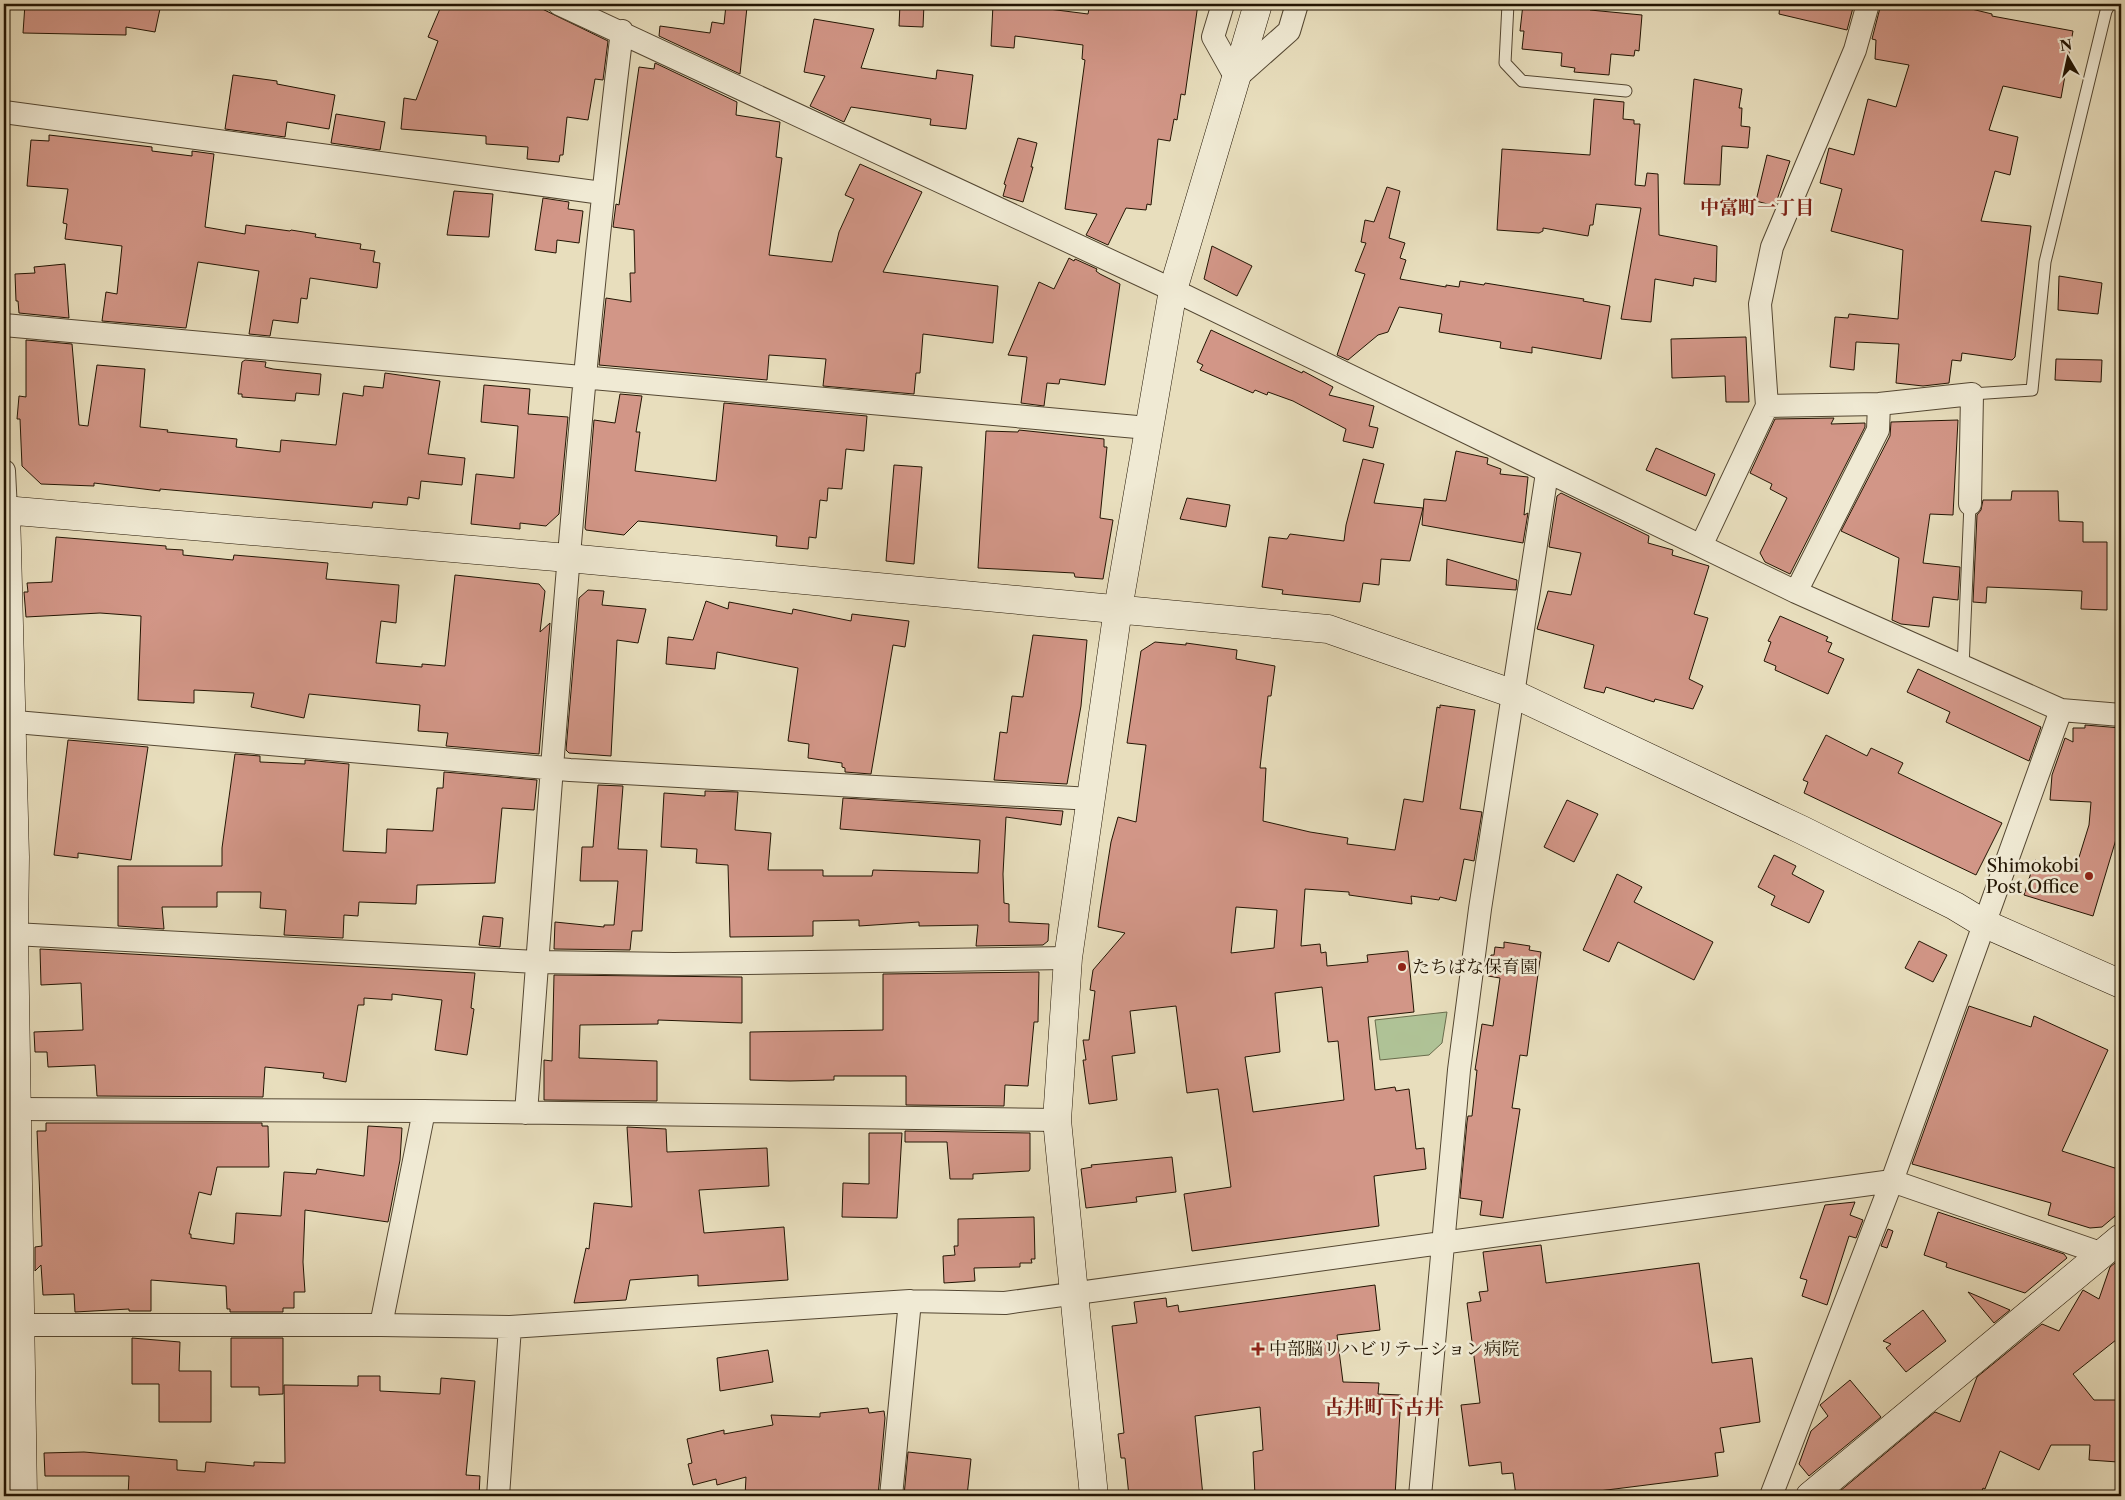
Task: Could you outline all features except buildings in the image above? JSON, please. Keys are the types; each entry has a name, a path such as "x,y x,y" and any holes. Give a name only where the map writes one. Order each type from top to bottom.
{"street":[{"path":"559,4 582,9 622,31 1173,290 1547,473 1796,592 2061,710 2121,715"},
{"path":"1222,4 1213,37 1236,78"},
{"path":"1094,1496 1057,1120 1068,958 1118,609 1173,290 1258,4"},
{"path":"1236,78 1290,31 1297,4"},
{"path":"1701,546 1767,406 1760,304 1772,247 1855,50 1868,4"},
{"path":"526,1113 568,558 602,193 622,31"},
{"path":"4,112 602,193"},
{"path":"4,325 1148,428"},
{"path":"1767,406 1879,404 1972,394 1970,504"},
{"path":"1796,592 1878,430 1879,404"},
{"path":"4,471 9,857 14,934 17,1109 12,1325 23,1496"},
{"path":"1420,1496 1459,1070 1477,928 1547,473"},
{"path":"5,510 568,558 1328,629 1514,694 1802,830 1954,906 1983,923 2121,984"},
{"path":"1771,1496 1892,1181 2061,710"},
{"path":"7,722 552,768 1092,799"},
{"path":"14,934 537,962 674,964 1068,958"},
{"path":"17,1109 424,1111 1057,1120"},
{"path":"382,1325 424,1111"},
{"path":"12,1325 510,1327 910,1302 1005,1303 1892,1181 2112,1246"},
{"path":"1810,1496 2112,1246"},
{"path":"891,1496 910,1302"},
{"path":"498,1496 510,1327"}],"lane":[{"path":"1508,4 1505,63 1522,81 1626,91"},
{"path":"1972,394 2032,390 2045,262 2106,11 2110,4"},
{"path":"1963,667 1970,504"}],"green space":[{"path":"1447,1012 1442,1043 1429,1055 1380,1060 1375,1020"}],"place":[{"name":"Shimokobi Post Office","path":"2089,876"},
{"name":"たちばな保育園","path":"1402,967"},
{"name":"中部脳リハビリテーション病院","path":"1258,1349"}],"district":[{"name":"中富町一丁目","path":"1757,207"},
{"name":"古井町下古井","path":"1384,1407"}]}
